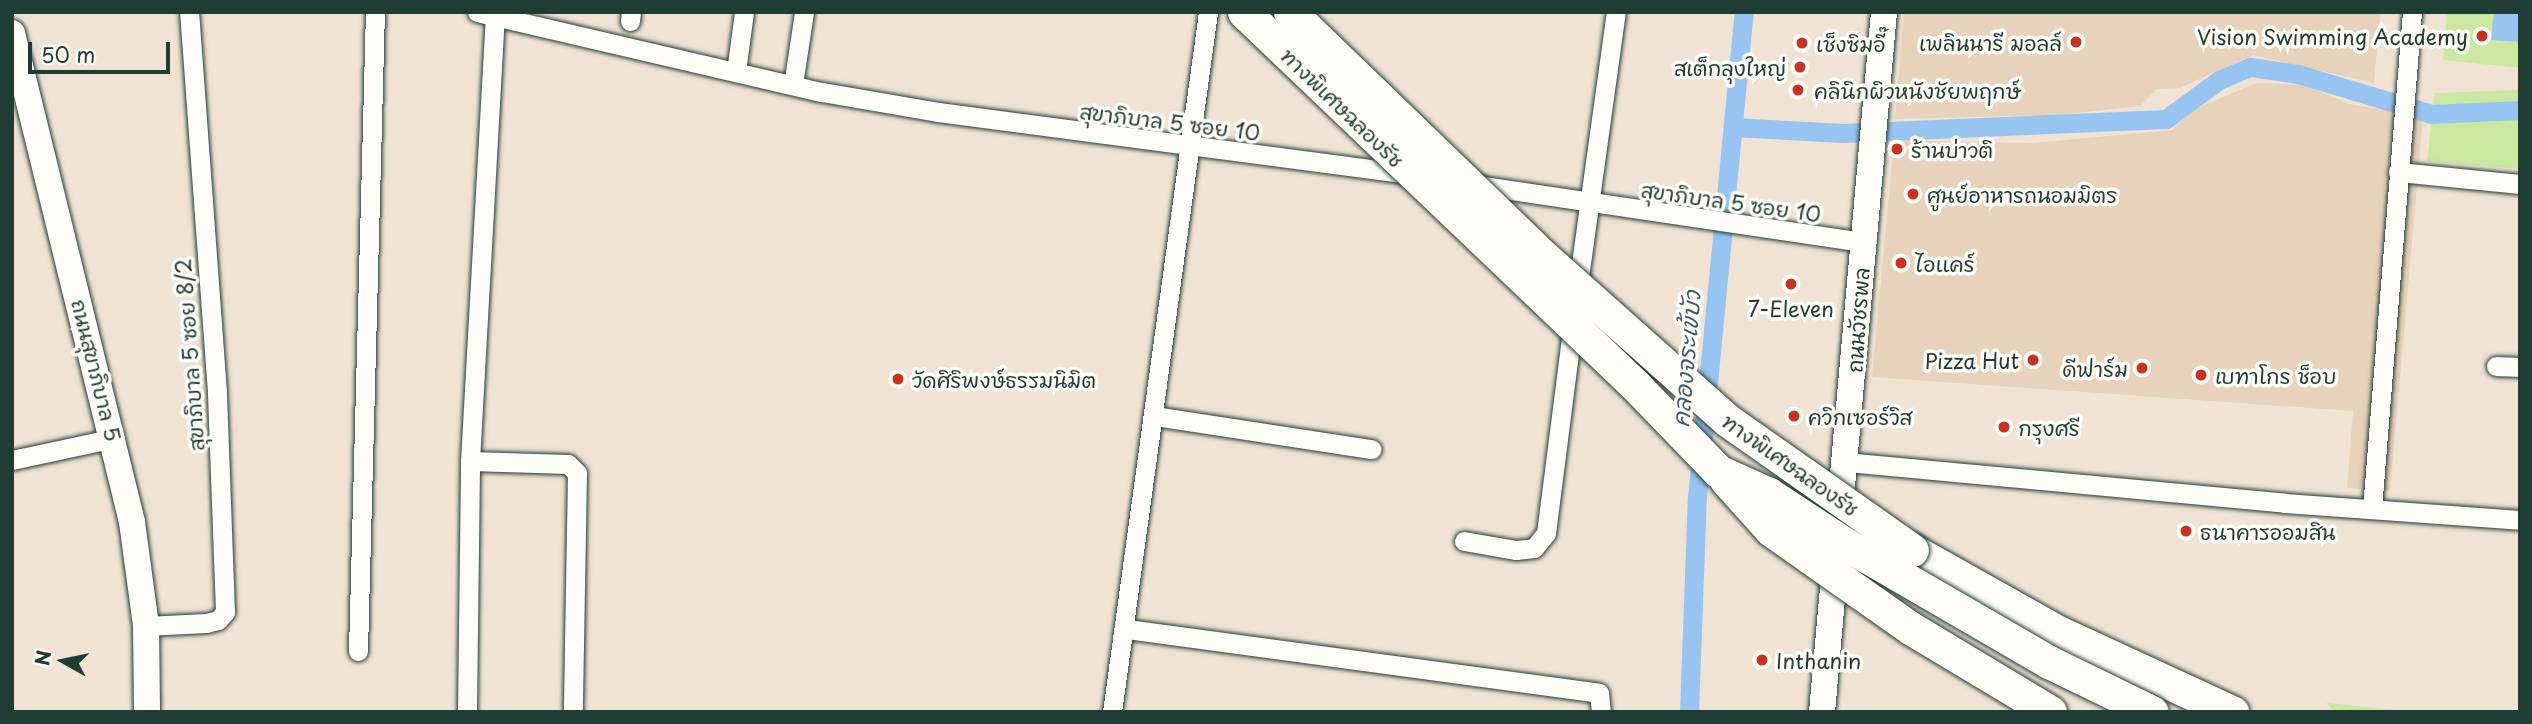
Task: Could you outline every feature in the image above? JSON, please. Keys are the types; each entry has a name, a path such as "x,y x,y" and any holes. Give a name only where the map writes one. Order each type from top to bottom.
{"highway":[{"name":"ทางพิเศษฉลองรัช","path":"1244,12 1635,385 1718,471 1769,494 1847,545 2049,662 2152,712"},
{"name":"ทางพิเศษฉลองรัช","path":"1290,12 1534,248 1727,420 1912,550 2058,632 2232,712"},
{"path":"1718,471 1772,530 1912,629 2050,712"}],"street":[{"name":"สุขาภิบาล 5 ซอย 8/2","path":"146,626 206,623 218,620 225,612 216,391 189,12"},
{"path":"358,651 375,12"},
{"path":"736,72 744,12"},
{"path":"793,85 804,12"},
{"path":"1112,712 1127,629 1208,12"},
{"path":"1464,541 1516,550 1534,548 1546,533 1616,12"},
{"name":"ถนนวัชรพล","path":"1822,712 1884,12"},
{"path":"2372,509 2412,12"},
{"path":"467,712 470,461 486,14"},
{"name":"สุขาภิบาล 5 ซอย 10","path":"486,14 542,20 736,72 938,112 1192,148 1370,168 1589,204 1862,242"},
{"name":"ถนนสุขาภิบาล 5","path":"12,33 115,438 146,626 149,680 147,712"},
{"path":"2398,172 2520,184"},
{"path":"2496,366 2520,367"},
{"path":"1155,416 1371,449"},
{"path":"12,460 115,438"},
{"path":"470,461 568,464 578,473 573,712"},
{"path":"1846,462 2520,520"},
{"path":"1127,629 1599,693 1601,712"}],"shaded area":[{"path":"1904,12 2380,12 2374,83 2253,55 2180,88 2157,89 2140,106 2058,115 1895,119"},
{"path":"2256,83 2305,85 2349,104 2423,117 2390,491 2347,488 2353,411 1872,377 1894,140 2033,143 2172,130 2193,110"}],"green space":[{"name":"Vision Swimming Academy","path":"2447,12 2520,12 2520,68 2443,60"},
{"path":"2520,90 2520,169 2427,161 2435,93"},
{"path":"2326,703 2417,712 2335,712"}],"water":[{"path":"2494,12 2520,12 2520,42 2491,40"}],"waterway":[{"name":"คลองจระเข้บัว","path":"1689,712 1697,497 1744,12"},
{"path":"1733,127 1843,133 2166,119 2219,80 2250,67 2298,74 2431,114 2520,110"}],"place":[{"name":"Vision Swimming Academy","path":"2482,36"},
{"name":"เพลินนารี มอลล์","path":"2076,42"},
{"name":"เช็งซิมอี๊","path":"1802,43"},
{"name":"สเต็กลุงใหญ่","path":"1800,67"},
{"name":"คลินิกผิวหนังชัยพฤกษ์","path":"1798,90"},
{"name":"ร้านบ่าวติ","path":"1897,149"},
{"name":"ศูนย์อาหารถนอมมิตร","path":"1913,194"},
{"name":"ไอแคร์","path":"1901,263"},
{"name":"7-Eleven","path":"1791,284"},
{"name":"Pizza Hut","path":"2033,360"},
{"name":"ดีฟาร์ม","path":"2142,368"},
{"name":"เบทาโกร ช็อบ","path":"2201,375"},
{"name":"วัดศิริพงษ์ธรรมนิมิต","path":"898,379"},
{"name":"ควิกเซอร์วิส","path":"1794,416"},
{"name":"กรุงศรี","path":"2004,427"},
{"name":"ธนาคารออมสิน","path":"2186,531"},
{"name":"Inthanin","path":"1762,660"}]}
